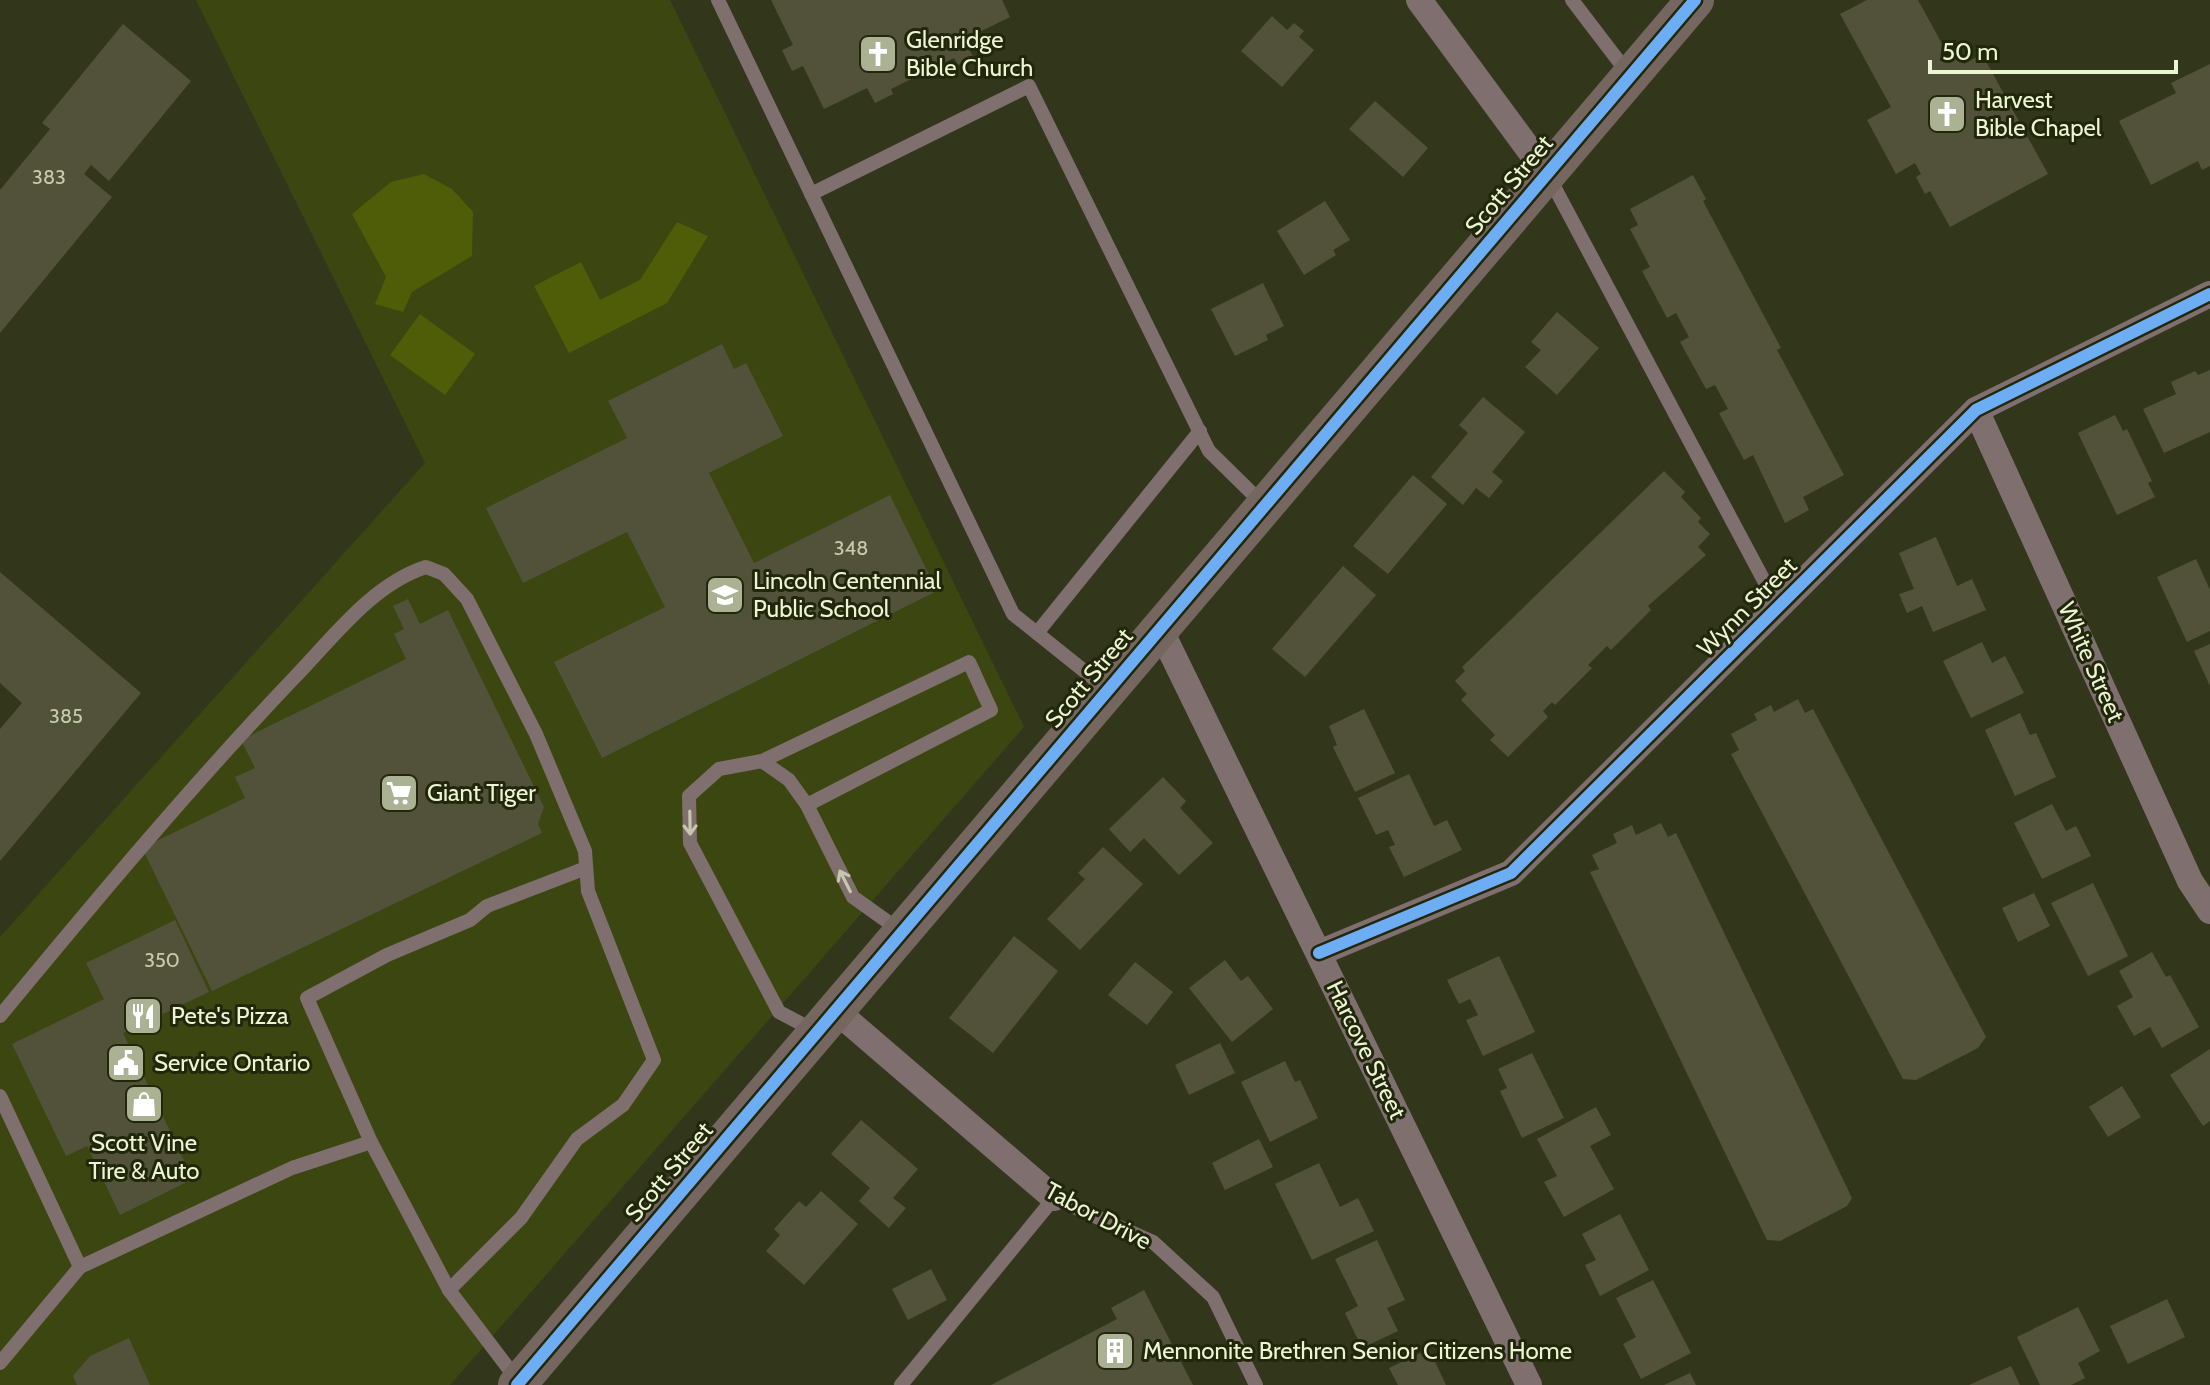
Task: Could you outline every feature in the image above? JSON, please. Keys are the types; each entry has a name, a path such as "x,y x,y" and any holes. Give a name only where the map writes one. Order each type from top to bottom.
{"main road":[{"name":"Scott Street","path":"518,1384 1695,0"}],"street":[{"path":"1419,0 1547,174"},
{"name":"Wynn Street","path":"1319,953 1511,873 1976,410 2210,294"},
{"name":"White Street","path":"1976,410 2190,881 2210,911"},
{"name":"Harcove Street","path":"1160,629 1529,1385"},
{"name":"Tabor Drive","path":"826,1021 1054,1198"}],"lane":[{"path":"718,0 1013,614 1108,690"},
{"path":"1572,0 1630,76"},
{"path":"811,194 1029,86 1209,451 1265,506"},
{"path":"1547,174 1778,607"},
{"path":"1037,633 1200,431"},
{"path":"0,1016 161,822 251,723 385,586 405,573 426,567 444,574 467,599 536,734 585,851 588,891 654,1060 623,1105 577,1139 521,1218 449,1290"},
{"path":"807,805 991,710 969,662 762,761 719,769 689,796 690,843 779,1012 826,1021"},
{"path":"762,761 789,780 807,805 853,897 902,932"},
{"path":"518,1384 449,1290 371,1142 307,998 387,955 470,920 487,906 586,868"},
{"path":"0,1096 80,1267"},
{"path":"0,1363 80,1267 292,1168 371,1142"},
{"path":"901,1385 1054,1198"},
{"name":"Tabor Drive","path":"1054,1198 1153,1242 1213,1297 1256,1385"}],"shaded area":[{"path":"196,0 670,0 1024,727 450,1385 0,1385 0,937 425,463"},
{"path":"424,174 452,189 473,212 472,256 412,292 403,312 375,304 386,277 352,214 391,182"},
{"path":"677,222 708,236 667,303 569,353 534,286 581,262 600,300 640,280"},
{"path":"420,314 475,354 445,395 390,355"}],"building":[{"name":"Glenridge Bible Church","path":"771,0 1002,0 1010,17 965,39 973,57 958,65 954,58 891,89 893,94 875,103 867,88 824,109 803,66 792,71 782,50 793,45"},
{"name":"Harvest Bible Chapel","path":"1867,0 1918,0 1951,60 1960,55 1964,64 1982,54 2048,174 1950,227 1930,191 1925,194 1916,177 1921,174 1915,163 1896,174 1867,120 1891,107 1840,14"},
{"path":"1272,16 1287,30 1294,23 1304,31 1299,37 1314,50 1282,87 1241,51"},
{"path":"123,24 191,81 109,181 91,165 84,174 112,197 0,333 0,190 50,129 42,123"},
{"path":"2210,64 2210,166 2202,170 2198,161 2151,185 2119,121 2176,93 2171,83"},
{"path":"1375,101 1428,148 1403,177 1349,129"},
{"path":"1693,175 1706,199 1703,201 1781,348 1777,350 1844,475 1803,497 1809,510 1785,523 1753,455 1744,460 1719,413 1728,409 1715,385 1706,389 1680,342 1689,337 1676,313 1667,318 1642,271 1650,267 1630,229 1638,225 1630,209"},
{"path":"1325,201 1350,240 1333,250 1336,255 1304,275 1277,231"},
{"path":"1263,283 1284,326 1266,335 1268,340 1235,356 1211,309"},
{"path":"1557,312 1599,348 1557,395 1525,367 1541,350 1531,342"},
{"path":"722,344 734,369 746,363 783,436 709,473 754,563 890,495 937,591 602,758 554,662 665,607 627,532 523,583 486,508 627,438 608,401"},
{"path":"2210,370 2210,432 2164,453 2143,409 2176,394 2171,382 2195,371 2198,375"},
{"path":"1483,397 1525,432 1492,472 1503,481 1489,498 1476,488 1463,505 1431,477 1468,433 1459,425"},
{"path":"2115,415 2123,431 2127,429 2152,481 2148,483 2155,497 2117,515 2078,433"},
{"path":"1664,471 1685,492 1681,497 1701,518 1698,522 1710,534 1698,547 1706,555 1648,606 1651,610 1611,650 1607,646 1588,665 1592,668 1555,705 1552,702 1543,711 1548,717 1508,757 1490,740 1495,735 1461,700 1467,694 1455,681 1465,671 1462,667"},
{"path":"1413,475 1447,504 1388,574 1353,546"},
{"path":"1936,537 1957,586 1972,579 1986,610 1933,632 1922,606 1907,613 1899,594 1914,589 1899,553"},
{"path":"2196,559 2210,590 2210,631 2187,642 2157,577"},
{"path":"1343,566 1376,595 1305,677 1272,649"},
{"path":"0,572 141,693 0,861 0,729 22,703 0,683"},
{"path":"408,599 420,624 448,610 544,807 538,824 542,833 212,991 142,848 245,798 235,777 255,768 241,740 406,659 394,634 404,629 393,606"},
{"path":"1982,642 1992,663 2005,656 2024,693 1971,718 1943,661"},
{"path":"2210,644 2210,686 2194,651"},
{"path":"1798,699 1805,713 1813,709 1986,1037 1978,1048 1916,1080 1903,1079 1731,754 1739,750 1731,734 1757,720 1754,714 1771,705 1774,712"},
{"path":"1364,709 1395,773 1355,792 1333,747 1337,745 1329,726"},
{"path":"2020,713 2030,735 2036,733 2056,777 2015,796 1985,730"},
{"path":"1409,774 1434,826 1447,820 1462,850 1404,877 1389,847 1395,845 1388,830 1376,835 1358,798"},
{"path":"1163,777 1186,801 1180,808 1213,843 1179,875 1144,838 1130,852 1109,829"},
{"path":"2052,804 2066,831 2076,826 2091,856 2042,879 2014,823"},
{"path":"1661,823 1668,837 1676,833 1852,1198 1847,1206 1780,1241 1767,1240 1590,872 1599,869 1592,855 1617,843 1613,834 1632,825 1636,835"},
{"path":"1103,847 1143,884 1080,950 1047,919 1085,879 1078,873"},
{"path":"2093,883 2128,956 2088,976 2051,903"},
{"path":"2034,893 2050,926 2018,942 2002,908"},
{"path":"175,920 209,992 123,1033 193,1179 120,1215 87,1146 66,1156 12,1044 104,999 86,963"},
{"path":"1014,936 1058,971 993,1053 949,1018"},
{"path":"2152,952 2166,977 2170,975 2199,1027 2162,1048 2150,1027 2134,1036 2117,1006 2133,997 2119,971"},
{"path":"1499,956 1535,1032 1483,1056 1466,1020 1478,1015 1470,999 1459,1004 1447,980"},
{"path":"1225,960 1241,981 1248,976 1273,1009 1232,1042 1189,988"},
{"path":"1135,962 1173,992 1147,1025 1108,995"},
{"path":"1220,1043 1235,1073 1189,1095 1175,1065"},
{"path":"2210,1049 2210,1121 2203,1126 2170,1075"},
{"path":"1532,1053 1564,1118 1522,1138 1500,1091 1507,1088 1498,1069"},
{"path":"1285,1061 1295,1082 1300,1080 1318,1118 1270,1142 1241,1082"},
{"path":"2122,1086 2141,1117 2108,1137 2089,1107"},
{"path":"1596,1107 1611,1135 1590,1146 1614,1189 1564,1217 1544,1182 1557,1176 1537,1139"},
{"path":"861,1120 918,1169 893,1198 906,1208 889,1228 859,1201 870,1188 831,1154"},
{"path":"1259,1139 1273,1167 1225,1190 1212,1163"},
{"path":"1319,1163 1340,1207 1358,1198 1374,1231 1312,1260 1275,1184"},
{"path":"821,1191 858,1224 804,1285 766,1251 780,1235 774,1229 799,1201 806,1207"},
{"path":"1620,1214 1649,1270 1600,1296 1585,1265 1596,1260 1582,1234"},
{"path":"1377,1240 1405,1300 1387,1308 1398,1331 1362,1348 1345,1313 1358,1306 1335,1259"},
{"path":"931,1269 947,1300 908,1320 892,1289"},
{"path":"1653,1280 1691,1353 1641,1379 1623,1344 1636,1337 1616,1298"},
{"name":"Mennonite Brethren Senior Citizens Home","path":"1144,1290 1193,1385 991,1385 1117,1319 1111,1308"},
{"path":"2167,1299 2185,1337 2128,1364 2110,1326"},
{"path":"2078,1307 2100,1351 2078,1363 2085,1378 2071,1385 2040,1385 2017,1337"},
{"path":"129,1338 150,1385 77,1385 73,1376 90,1356"},
{"path":"1429,1349 1446,1385 1398,1385 1389,1368"},
{"path":"2011,1366 2020,1385 1969,1385"},
{"path":"1690,1373 1696,1385 1664,1385"}],"cycle path":[{"path":"517,1385 1695,0"},
{"path":"1319,953 1511,873 1976,410 2210,294"}],"place":[{"name":"Glenridge Bible Church","path":"878,54"},
{"name":"Harvest Bible Chapel","path":"1947,114"},
{"name":"Lincoln Centennial Public School","path":"725,595"},
{"name":"Giant Tiger","path":"399,793"},
{"name":"Pete's Pizza","path":"143,1016"},
{"name":"Service Ontario","path":"126,1063"},
{"name":"Scott Vine Tire & Auto","path":"144,1104"},
{"name":"Mennonite Brethren Senior Citizens Home","path":"1115,1351"}]}
